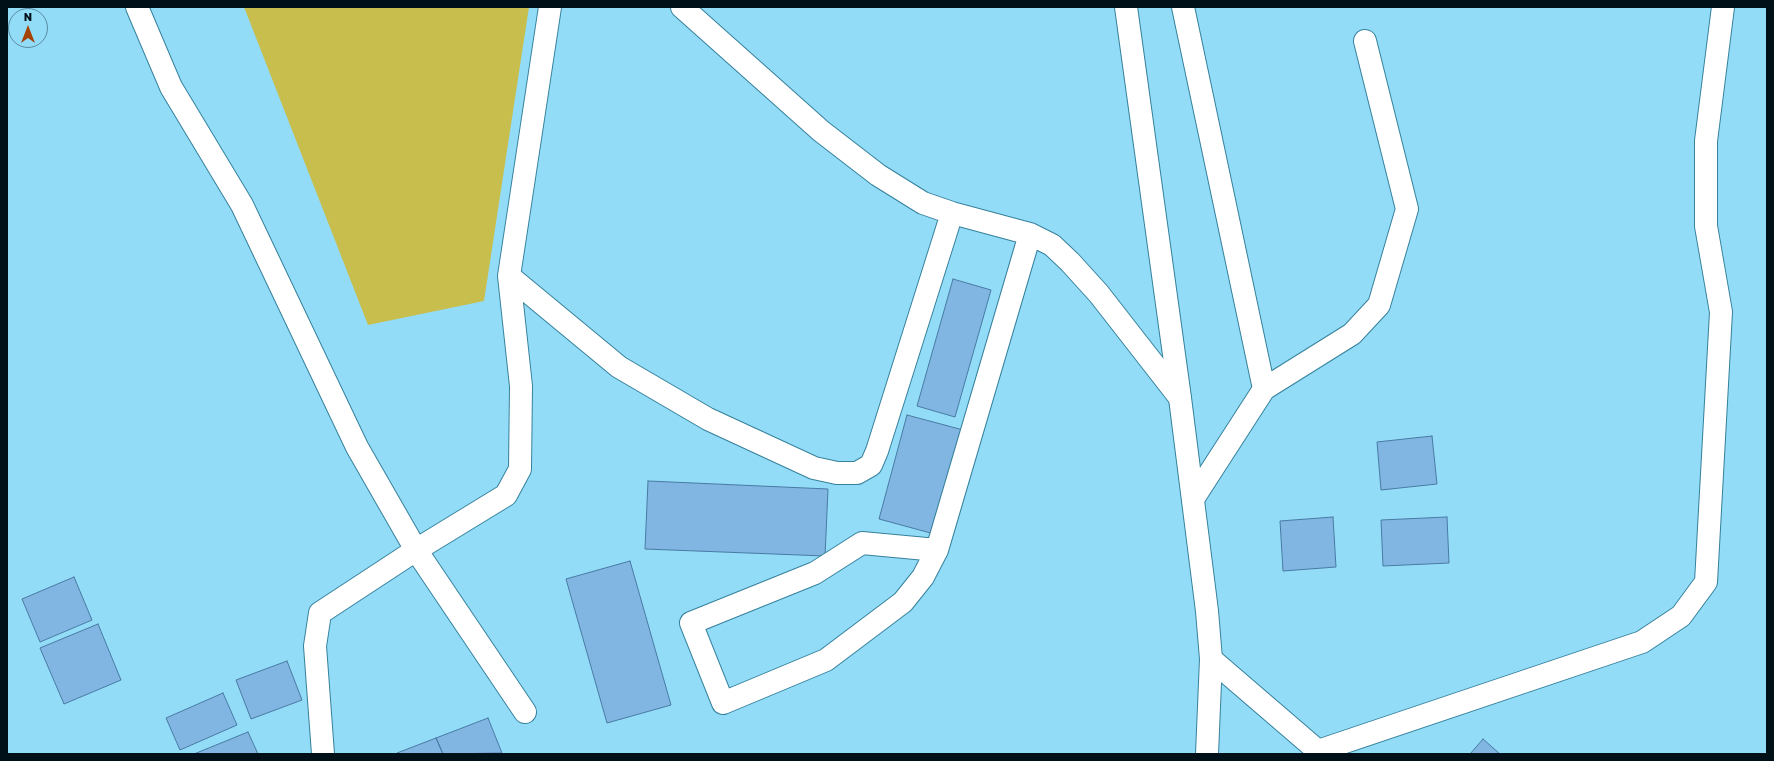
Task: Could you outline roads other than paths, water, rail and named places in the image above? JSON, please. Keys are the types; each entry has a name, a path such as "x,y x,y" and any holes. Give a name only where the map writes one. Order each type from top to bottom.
{"street":[{"path":"137,7 171,87 242,206 357,447 416,550 525,712"},
{"path":"323,754 315,646 320,613 416,550 506,495 520,470 521,386 509,276 550,7"},
{"path":"682,7 822,131 866,165 923,203 952,213 1030,234 1052,245 1070,262 1099,294 1180,398"},
{"path":"1126,7 1180,398 1207,611 1211,659 1207,754"},
{"path":"1183,7 1264,389"},
{"path":"1211,659 1320,752 1642,642 1681,616 1706,582 1721,312 1706,226 1706,141 1723,7"},
{"path":"1193,499 1264,389 1352,334 1379,305 1406,209 1365,41"},
{"path":"509,276 619,367 708,419 814,468 837,473 858,473 871,465 877,451 952,213"},
{"path":"937,550 862,543 815,573 691,623 723,703 826,660 903,602 922,577 937,550 1030,234"}]}
